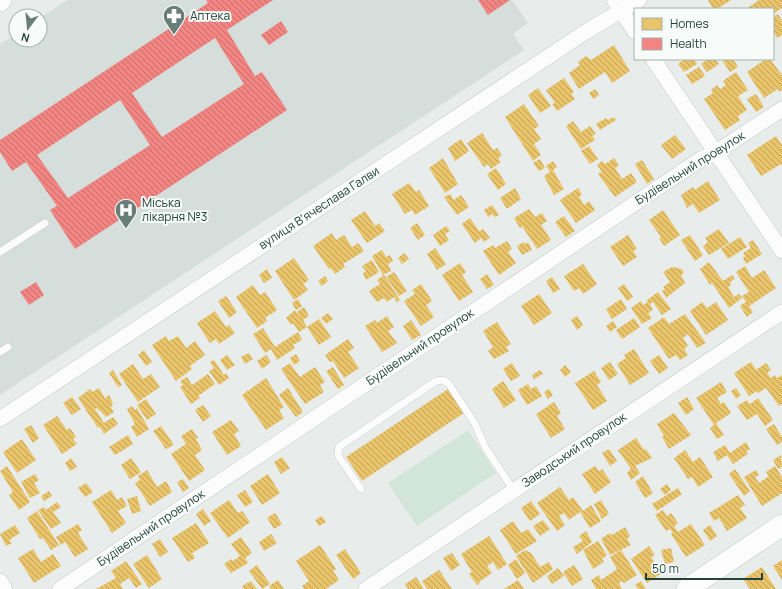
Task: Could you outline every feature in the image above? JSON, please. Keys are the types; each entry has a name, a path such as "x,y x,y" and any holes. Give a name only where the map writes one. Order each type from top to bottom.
{"main road":[{"path":"687,589 782,525"}],"street":[{"name":"вулиця Вʼячеслава Галви","path":"0,419 587,31 618,6 639,0"},
{"path":"618,6 634,30"},
{"path":"654,60 782,251"},
{"name":"Будівельний провулок","path":"60,589 701,159 715,153 782,109"},
{"name":"Заводський провулок","path":"366,589 782,312"},
{"path":"0,581 5,589"}],"lane":[{"path":"0,252 45,223"},
{"path":"0,352 8,347"},
{"path":"361,489 339,457 339,447 436,381 443,380 449,384 474,421 485,447 514,490"}],"shaded area":[{"name":"Міська лікарня №3","path":"67,0 512,0 528,23 513,34 524,50 0,395 0,44 8,39 8,48 48,48 48,13"}],"green space":[{"path":"468,430 496,473 417,526 388,483"}],"building: Homes":[{"path":"708,0 731,0 719,8 712,8"},
{"path":"759,0 782,0 782,8 774,13 774,8 747,8"},
{"path":"778,14 782,21 782,35 777,38 774,33 774,16"},
{"path":"614,45 630,71 612,83 605,72 579,89 569,73 580,65 578,62 586,56 591,60"},
{"path":"684,60 695,60 697,64 684,72 678,64"},
{"path":"707,60 716,60 719,64 707,72 701,64"},
{"path":"722,60 734,60 738,67 730,72"},
{"path":"765,60 771,60 782,75 782,90 779,92 778,89 764,98 747,72"},
{"path":"699,67 705,76 692,84 686,75"},
{"path":"736,72 748,90 738,96 747,110 738,116 740,120 725,130 704,99 713,93 711,90 717,85 720,89 726,85 723,81"},
{"path":"564,78 574,92 571,94 575,99 557,111 552,104 555,103 546,90"},
{"path":"538,88 551,106 540,113 528,95"},
{"path":"595,89 599,95 593,99 589,93"},
{"path":"756,94 764,107 756,112 747,99"},
{"path":"524,104 539,126 534,129 541,139 534,144 541,155 533,161 505,117"},
{"path":"614,117 616,120 600,130 596,124 606,118 608,120"},
{"path":"573,121 581,132 590,126 596,134 592,136 595,140 581,149 566,126"},
{"path":"482,133 493,150 497,148 502,155 498,158 501,162 491,169 488,164 484,167 467,143"},
{"path":"675,135 686,149 672,159 661,145"},
{"path":"776,136 782,145 782,166 781,164 761,176 747,155"},
{"path":"461,139 469,151 455,161 448,148"},
{"path":"589,146 598,159 590,164 581,151"},
{"path":"443,158 458,184 445,193 429,168"},
{"path":"614,158 619,165 615,168 622,179 631,173 637,182 615,197 598,174 602,172 597,165 602,161 605,164"},
{"path":"540,159 545,168 539,171 533,163"},
{"path":"642,160 654,179 647,184 635,164"},
{"path":"553,161 557,167 553,170 564,189 554,195 544,176 550,172 546,166"},
{"path":"496,168 506,184 498,190 487,174"},
{"path":"708,181 720,200 699,213 693,204 687,208 681,195 693,187 695,190"},
{"path":"409,183 416,192 419,190 429,206 415,215 412,210 405,214 392,194"},
{"path":"515,188 521,199 507,209 500,198"},
{"path":"578,188 582,194 579,197 584,205 589,201 595,210 576,223 560,200"},
{"path":"450,194 454,200 461,195 469,207 457,215 444,197"},
{"path":"492,205 499,215 495,217 492,214 488,217 484,210"},
{"path":"529,209 535,217 542,213 547,221 541,225 551,240 537,249 522,226 520,228 514,218"},
{"path":"663,210 680,235 664,246 659,238 661,237 649,220"},
{"path":"365,211 375,226 379,223 385,231 367,243 351,220"},
{"path":"564,216 575,231 566,237 555,222"},
{"path":"470,218 479,231 483,229 490,238 484,242 481,238 475,243 462,224"},
{"path":"417,223 425,235 418,240 410,228"},
{"path":"446,226 450,231 445,234 449,240 440,246 433,235"},
{"path":"719,229 729,243 709,255 703,246 708,242 705,238"},
{"path":"332,233 336,240 344,235 352,247 358,243 364,251 343,264 345,267 335,274 331,268 329,269 313,246"},
{"path":"628,235 637,249 633,251 637,257 623,266 610,247"},
{"path":"690,235 703,255 695,261 681,240"},
{"path":"740,237 747,247 728,259 721,249"},
{"path":"753,240 762,254 746,264 743,258 745,256 743,253 751,248 748,243"},
{"path":"507,241 512,249 508,252 516,263 499,275 483,251 493,245 495,248"},
{"path":"524,242 525,244 528,242 532,250 522,255 517,246"},
{"path":"435,248 446,264 437,270 427,254"},
{"path":"382,250 386,257 390,255 393,261 388,264 391,271 383,275 372,256"},
{"path":"404,253 409,259 402,264 398,258"},
{"path":"294,258 309,280 303,284 308,290 294,300 275,271"},
{"path":"372,260 379,272 366,280 363,273 366,271 362,266"},
{"path":"709,262 723,281 732,275 735,279 730,282 731,285 728,287 734,297 739,294 742,298 729,308 712,283 710,285 700,269"},
{"path":"460,263 466,272 462,275 473,292 459,301 442,275"},
{"path":"583,264 597,284 583,294 579,288 574,291 564,276"},
{"path":"745,266 752,278 764,270 776,288 749,306 753,312 747,317 740,306 746,302 742,296 749,292 736,272"},
{"path":"672,267 682,269 684,273 681,275 685,283 666,298 662,291 665,289 663,287 670,282 663,272"},
{"path":"267,269 272,278 264,283 259,275"},
{"path":"394,272 407,291 399,296 386,277"},
{"path":"487,274 494,285 487,289 480,279"},
{"path":"384,275 400,300 397,302 394,297 387,302 384,298 377,302 369,291 380,284 377,280"},
{"path":"325,276 328,281 322,286 318,281"},
{"path":"552,277 560,289 553,293 546,281"},
{"path":"421,284 432,301 426,305 434,317 421,326 404,301 415,294 412,290"},
{"path":"624,284 633,297 627,301 618,288"},
{"path":"253,285 260,295 265,292 277,310 265,318 267,321 257,328 236,297"},
{"path":"658,292 671,309 662,315 653,302 650,304 653,310 648,313 652,318 642,324 631,308 641,301 643,305"},
{"path":"539,294 552,313 534,325 521,306"},
{"path":"226,296 237,312 229,318 218,301"},
{"path":"298,299 302,306 296,310 292,303"},
{"path":"621,299 627,309 612,319 606,309"},
{"path":"702,302 707,308 716,302 728,320 706,335 690,311"},
{"path":"304,307 309,316 303,320 307,327 299,332 293,323 291,325 286,318 295,310 300,319 297,312"},
{"path":"215,311 226,327 229,325 235,333 219,344 216,339 210,343 197,323"},
{"path":"328,313 333,319 326,324 321,318"},
{"path":"685,314 706,343 697,348 688,334 683,338 688,346 684,349 688,355 680,360 676,355 669,359 648,328 664,317 669,324"},
{"path":"387,316 394,327 388,331 397,343 382,352 365,326 375,320 377,323"},
{"path":"577,316 583,325 577,330 571,320"},
{"path":"634,318 640,327 622,339 616,330"},
{"path":"319,319 331,337 319,345 307,327"},
{"path":"411,320 421,335 412,340 403,326"},
{"path":"613,321 617,327 610,332 606,326"},
{"path":"497,322 511,344 506,347 509,351 494,359 488,351 493,347 483,331"},
{"path":"263,328 275,347 298,332 302,340 293,345 295,348 277,360 271,349 265,353 253,334"},
{"path":"166,336 169,341 178,336 186,348 195,341 205,355 190,366 192,369 176,381 152,345"},
{"path":"348,339 354,348 348,352 359,368 344,378 333,361 330,362 325,355"},
{"path":"634,349 649,373 630,385 617,364 626,358 624,355"},
{"path":"144,350 152,362 146,366 138,355"},
{"path":"249,353 253,359 245,364 241,357"},
{"path":"296,354 300,361 294,365 290,358"},
{"path":"227,355 235,365 227,370 220,360"},
{"path":"266,355 271,362 262,369 257,361"},
{"path":"659,355 668,368 659,374 650,361"},
{"path":"214,360 224,375 226,373 229,378 219,385 209,371 214,368 210,362"},
{"path":"610,362 618,374 609,380 601,368"},
{"path":"751,362 756,370 766,363 771,370 767,373 771,378 775,375 777,378 782,375 782,404 779,406 766,388 749,396 734,373"},
{"path":"290,363 300,377 315,367 325,382 320,385 324,392 305,404 281,369"},
{"path":"512,363 520,376 511,381 503,369"},
{"path":"133,364 143,379 151,374 160,387 138,402 119,374"},
{"path":"565,365 571,372 565,377 560,370"},
{"path":"333,367 344,385 338,389 326,371"},
{"path":"113,370 122,385 118,387 109,373"},
{"path":"540,370 543,374 534,379 532,375"},
{"path":"594,371 601,382 597,385 607,401 593,410 575,383"},
{"path":"208,374 215,384 198,396 200,398 191,404 180,387 183,385 180,381 187,377 192,385"},
{"path":"266,378 284,407 279,410 284,418 266,430 242,395"},
{"path":"503,381 516,400 504,408 492,389"},
{"path":"721,382 727,392 717,398 721,404 724,402 731,413 716,423 724,435 717,439 710,428 714,425 696,398"},
{"path":"528,384 531,389 536,386 542,396 527,405 518,390"},
{"path":"99,388 106,400 106,397 109,395 113,403 111,407 114,412 106,417 97,408 95,409 104,423 113,417 118,424 104,434 100,427 98,428 78,398 90,389 92,392"},
{"path":"288,388 303,412 296,417 279,395"},
{"path":"736,388 741,395 736,399 731,391"},
{"path":"448,389 464,413 362,481 346,457"},
{"path":"549,389 553,395 548,399 544,392"},
{"path":"72,397 81,409 72,415 63,403"},
{"path":"687,397 694,409 686,415 678,403"},
{"path":"758,398 773,420 765,426 757,414 747,420 737,406 747,400 750,404"},
{"path":"146,399 156,414 147,420 137,405"},
{"path":"554,402 561,413 557,416 565,429 551,438 536,414"},
{"path":"203,405 211,416 203,422 195,410"},
{"path":"132,406 135,410 137,408 149,429 137,437 131,427 135,424 127,409"},
{"path":"674,413 691,435 669,449 657,424"},
{"path":"57,416 67,430 70,428 76,437 73,439 77,444 62,454 43,425"},
{"path":"231,420 239,431 234,434 241,446 227,455 212,432"},
{"path":"774,424 782,437 782,442 777,445 766,429"},
{"path":"31,425 39,438 33,443 24,429"},
{"path":"161,426 174,445 166,449 153,431"},
{"path":"192,429 198,438 196,439 202,450 195,455 205,470 189,481 171,454 186,444 181,436"},
{"path":"128,435 133,444 115,455 109,447"},
{"path":"636,438 644,450 646,449 652,458 635,466 640,473 631,480 627,473 631,469 618,450"},
{"path":"22,439 36,460 17,473 3,452"},
{"path":"746,442 750,449 746,452 748,454 733,464 727,455 718,461 713,452 725,445 730,453"},
{"path":"609,449 617,461 610,466 602,453"},
{"path":"685,450 693,462 700,457 713,477 698,487 692,477 688,479 674,458"},
{"path":"781,455 782,467 778,469 773,460"},
{"path":"282,457 290,468 281,474 274,462"},
{"path":"71,458 77,467 70,471 65,463"},
{"path":"131,458 141,472 130,479 121,465"},
{"path":"7,466 30,502 19,510 9,495 13,492 0,471"},
{"path":"595,466 599,471 602,469 611,482 595,494 582,474"},
{"path":"775,466 782,477 782,493 762,506 744,477 756,470 759,475 755,477 759,483 769,476 766,472"},
{"path":"735,469 750,491 744,496 729,474"},
{"path":"147,470 157,487 166,481 172,492 150,506 135,483 140,480 138,476"},
{"path":"35,474 39,480 34,483 40,493 30,498 21,482"},
{"path":"268,474 280,493 262,505 250,486"},
{"path":"643,476 653,493 645,498 635,482"},
{"path":"183,479 189,488 183,492 177,482"},
{"path":"86,483 93,492 85,497 78,488"},
{"path":"667,484 671,490 665,495 660,489"},
{"path":"560,487 569,500 573,497 583,511 591,505 601,521 590,528 580,512 569,520 564,513 559,516 565,525 557,531 537,503"},
{"path":"678,488 682,494 657,511 652,504"},
{"path":"111,490 117,500 122,497 127,506 118,511 126,523 112,533 92,502"},
{"path":"245,490 253,502 245,507 237,495"},
{"path":"49,491 52,496 44,501 41,496"},
{"path":"738,495 745,505 740,508 747,518 727,531 719,518 714,521 709,513"},
{"path":"137,496 141,511 132,514 127,499"},
{"path":"229,500 238,513 242,511 250,522 228,538 210,513"},
{"path":"601,500 609,514 602,519 594,504"},
{"path":"531,501 540,514 530,521 521,508"},
{"path":"57,502 61,507 53,512 61,523 51,529 38,510 44,507 46,510"},
{"path":"203,509 211,521 204,526 196,514"},
{"path":"663,510 667,516 671,513 678,523 674,526 678,532 691,524 705,545 686,557 671,534 673,533 670,529 666,531 655,515"},
{"path":"37,511 59,545 51,550 43,538 40,539 27,518"},
{"path":"275,513 282,524 274,529 267,518"},
{"path":"322,516 326,522 319,526 315,520"},
{"path":"543,520 550,529 540,536 533,526"},
{"path":"513,521 521,533 528,529 537,541 516,554 500,530"},
{"path":"196,523 209,543 192,553 195,558 188,562 172,538"},
{"path":"78,524 82,530 78,533 88,549 75,557 65,542 61,545 56,537"},
{"path":"15,525 20,533 9,540 12,543 6,546 0,534"},
{"path":"710,525 717,536 710,541 703,530"},
{"path":"625,527 630,536 627,539 631,545 610,555 601,539 610,533 612,535"},
{"path":"586,531 592,542 577,554 573,547 583,541 579,536"},
{"path":"271,534 277,543 264,551 259,542"},
{"path":"489,536 507,564 498,570 493,562 487,566 492,573 477,585 469,574 472,572 461,554"},
{"path":"241,537 252,553 245,558 248,563 231,573 224,564 231,559 233,561 240,556 231,544"},
{"path":"160,539 168,552 160,557 152,544"},
{"path":"598,541 607,555 602,559 604,562 593,569 583,550"},
{"path":"320,545 336,569 333,571 339,580 326,589 304,589 302,586 309,581 296,561"},
{"path":"649,546 655,555 651,557 662,573 647,583 631,559"},
{"path":"671,548 674,562 665,564 661,550"},
{"path":"33,549 41,562 53,554 61,566 34,583 18,558"},
{"path":"345,549 361,573 353,579 336,555"},
{"path":"525,550 531,553 540,567 549,562 553,569 533,583 516,556"},
{"path":"621,550 637,575 624,583 622,581 619,583 622,589 596,589 591,580 599,575 601,580 617,569 610,557"},
{"path":"452,553 460,565 451,571 443,558"},
{"path":"147,555 162,579 149,588 133,564"},
{"path":"516,559 525,573 517,579 508,565"},
{"path":"782,560 782,580 773,566"},
{"path":"126,561 142,584 136,588 129,578 120,584 123,589 96,589 116,578 111,571"},
{"path":"257,565 270,584 262,589 249,571"},
{"path":"574,565 583,579 572,586 563,572"},
{"path":"762,567 776,589 750,589 743,579"},
{"path":"558,568 564,576 552,584 547,576"},
{"path":"439,570 452,589 427,589 422,581"},
{"path":"416,577 424,589 408,589 405,584"},
{"path":"278,580 284,589 271,589 269,586"},
{"path":"518,580 524,589 504,589"},
{"path":"251,581 257,589 244,589 242,586"},
{"path":"641,581 646,589 638,589 635,585"}],"building: Health":[{"path":"206,0 273,0 227,30 255,76 262,72 287,110 75,249 50,210 57,206 26,162 12,171 0,152 0,140 208,3","holes":["215,38 244,84 162,137 132,93","120,100 150,145 68,198 37,155"]},
{"path":"478,0 510,0 488,15"},
{"path":"281,21 288,32 269,45 261,35"},
{"path":"36,282 44,295 29,305 20,292"}],"place":[{"name":"Аптека","path":"174,36"},
{"name":"Міська лікарня №3","path":"126,230"}]}
